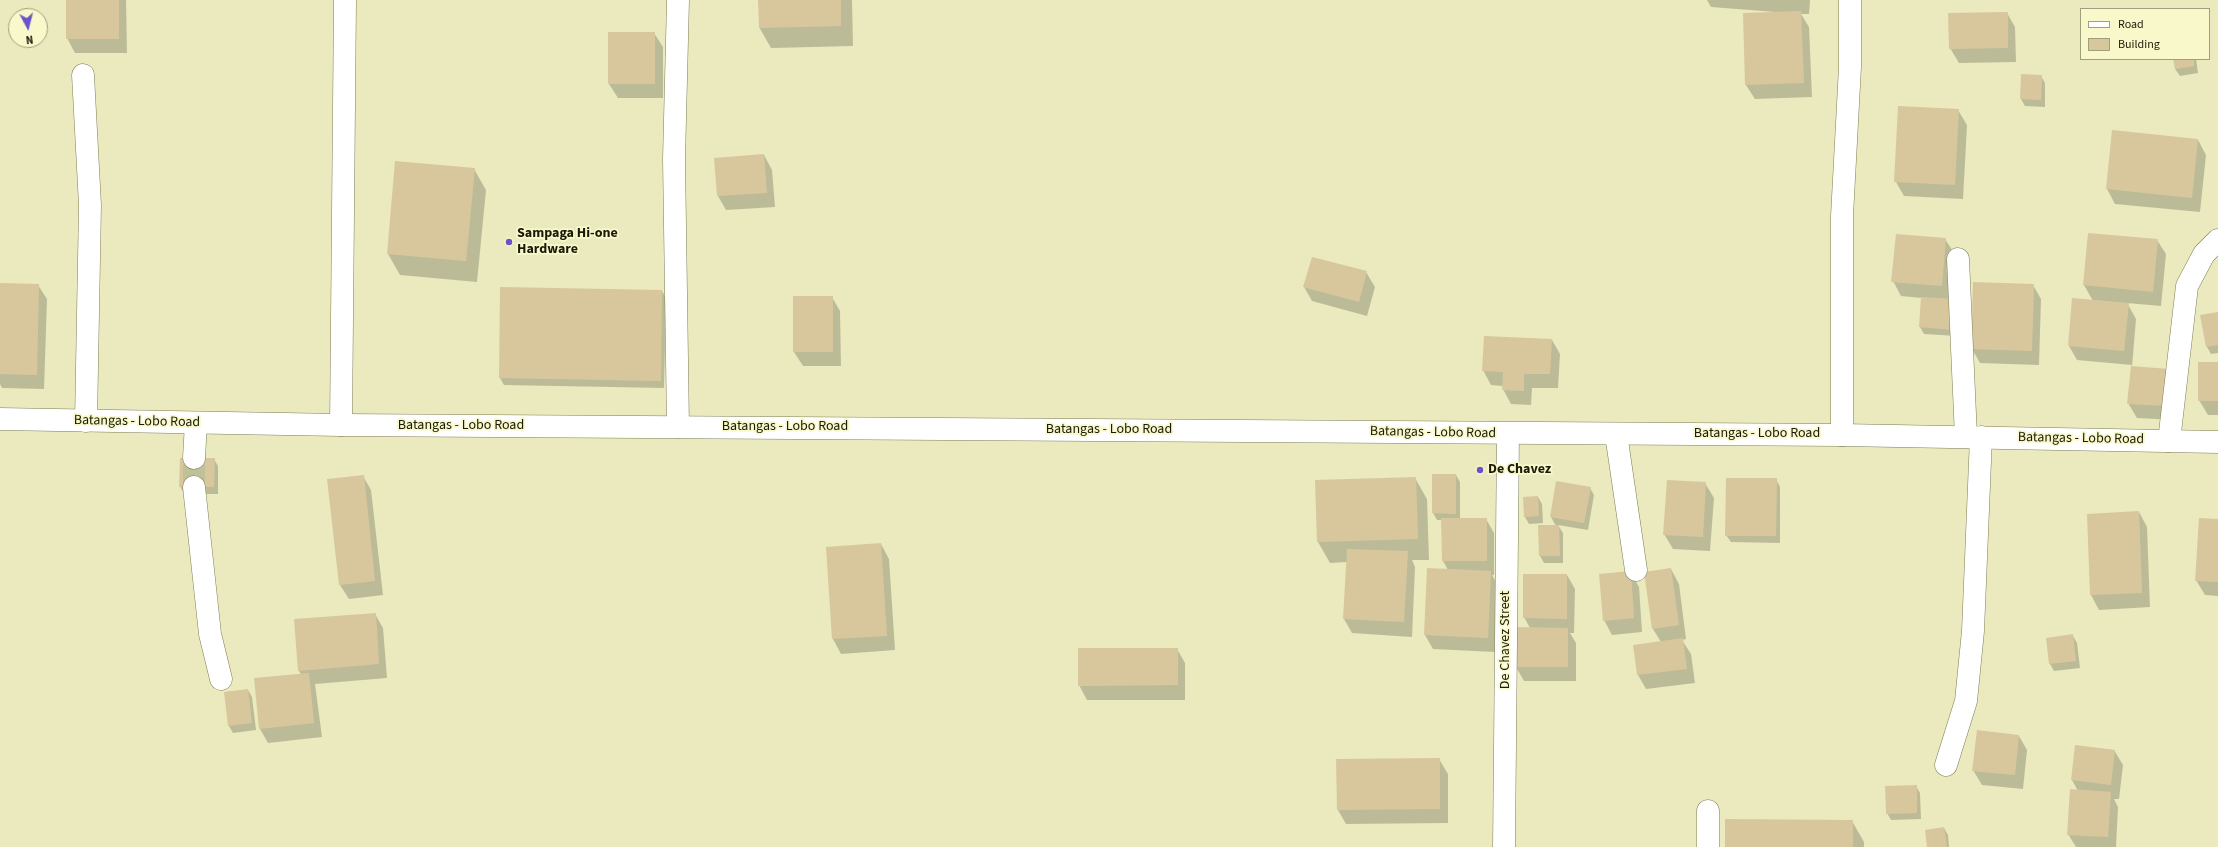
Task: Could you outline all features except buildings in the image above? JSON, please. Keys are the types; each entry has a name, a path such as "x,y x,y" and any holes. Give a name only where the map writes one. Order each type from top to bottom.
{"main road":[{"path":"341,425 345,0"},
{"path":"678,0 674,159 678,427"},
{"path":"1842,435 1842,216 1850,67 1850,0"},
{"path":"83,75 90,205 86,421"},
{"path":"2169,441 2187,286 2204,254 2218,240"},
{"path":"1946,764 1966,701 1973,631 1973,437 1958,259"},
{"name":"Batangas - Lobo Road","path":"0,419 341,425 1508,434 1842,435 2218,442"},
{"path":"194,458 196,423"},
{"name":"De Chavez Street","path":"1504,847 1508,434"},
{"path":"1616,434 1636,570"},
{"path":"194,487 210,634 222,679"},
{"path":"1708,811 1708,847"}],"tunnel":[{"path":"194,458 194,487"}],"place":[{"name":"Sampaga Hi-one Hardware","path":"509,242"},
{"name":"De Chavez","path":"1480,470"}]}
